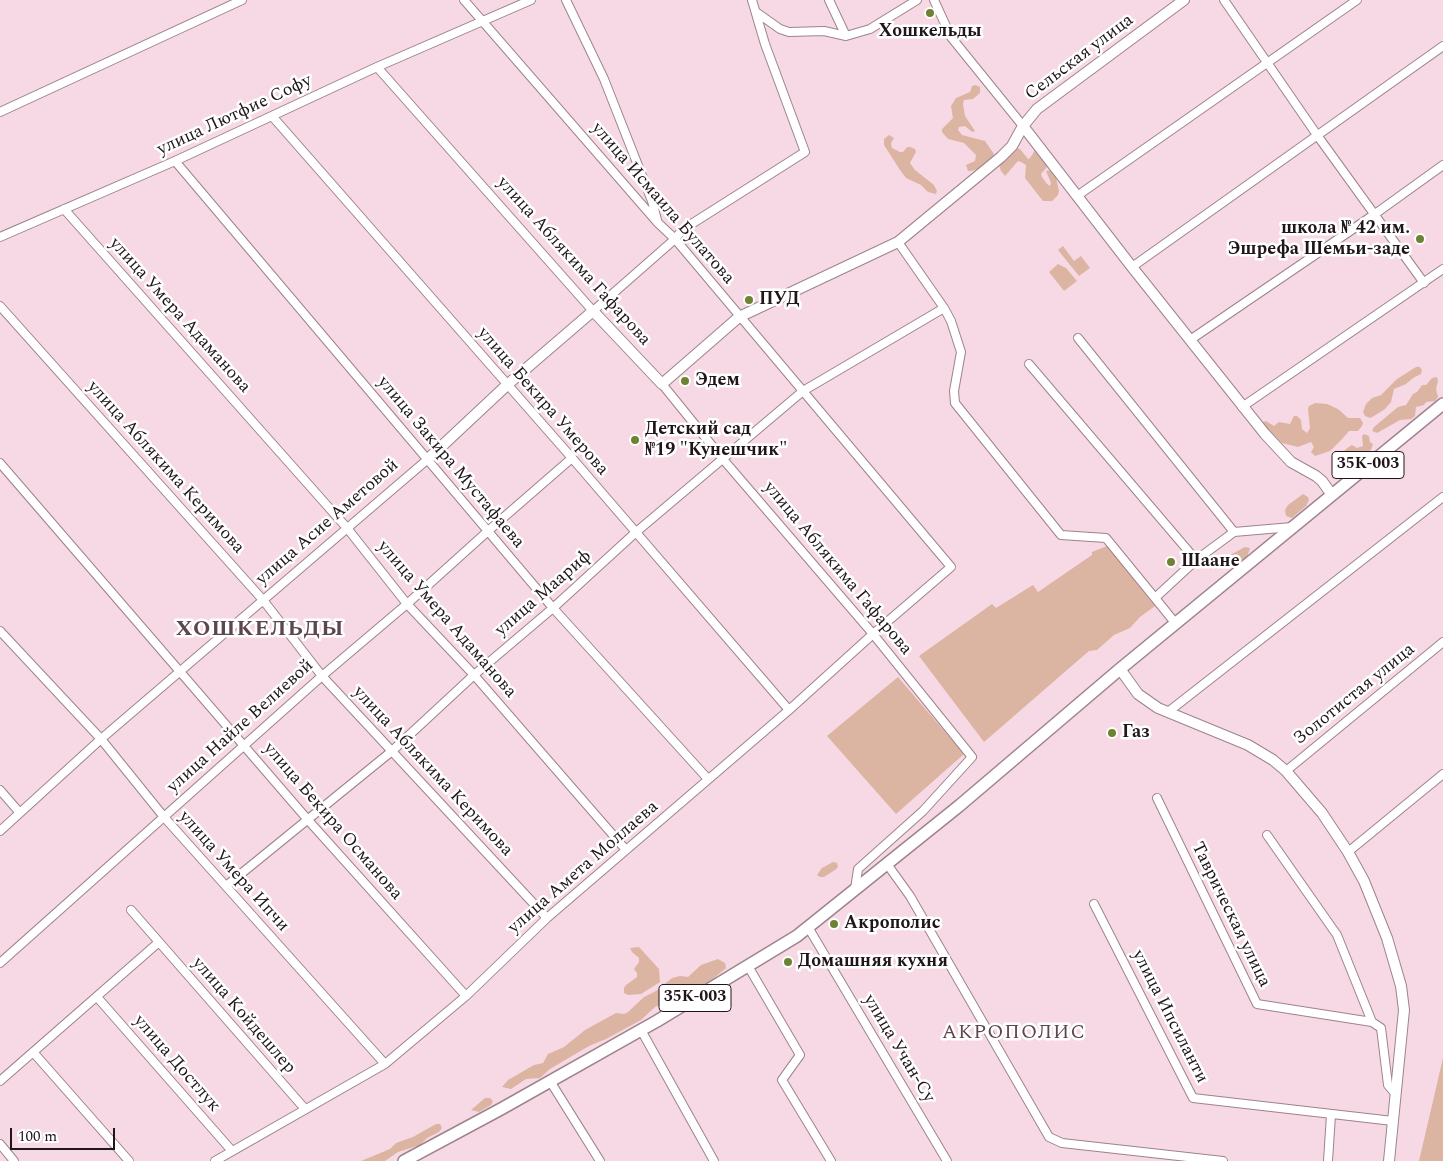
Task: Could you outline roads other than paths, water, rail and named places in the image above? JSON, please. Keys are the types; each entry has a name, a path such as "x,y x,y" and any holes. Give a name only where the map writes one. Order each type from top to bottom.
{"main road":[{"name":"Сельская улица","path":"739,317 898,242 1001,157 1012,146 1023,126 1034,112 1047,101 1184,0"},
{"path":"1023,126 1242,407 1283,455 1291,462 1316,476 1332,495"},
{"name":"улица Аблякима Гафарова","path":"593,311 662,384"},
{"name":"улица Асие Аметовой","path":"428,459 507,385 593,311"},
{"path":"662,384 739,317"},
{"name":"35К-003","path":"404,1161 641,1030 797,936 974,794 1120,669 1443,404"},
{"path":"1120,669 1138,694 1158,708 1248,745 1273,760 1286,771 1322,812 1364,881 1386,938 1401,986 1404,1010 1389,1161"}],"street":[{"path":"0,111 242,0"},
{"name":"улица Исмаила Булатова","path":"464,0 657,222 675,239 951,567"},
{"name":"улица Лютфие Софу","path":"0,236 272,116 376,67 531,0"},
{"path":"566,0 604,79 652,201 657,222"},
{"path":"752,0 756,12 780,29 788,32 824,31 846,36 870,28 917,0"},
{"path":"829,0 846,36"},
{"path":"934,0 951,37 1023,126"},
{"path":"1224,0 1317,135 1424,282"},
{"path":"1077,196 1357,0"},
{"name":"улица Асие Аметовой","path":"593,311 675,239 682,230 805,152 765,44 756,12"},
{"path":"1132,268 1443,46"},
{"name":"улица Аблякима Гафарова","path":"376,67 593,311"},
{"name":"улица Бекира Умерова","path":"272,116 572,458 789,710"},
{"name":"улица Закира Мустафаева","path":"174,160 552,608 708,779"},
{"path":"1190,340 1375,214 1443,165"},
{"name":"улица Умера Адаманова","path":"64,209 347,528 407,604 474,675 626,850"},
{"path":"898,242 951,321 960,352 954,403 1061,535 1106,538 1176,624"},
{"path":"1242,407 1443,268"},
{"name":"улица Аблякима Керимова","path":"0,306 263,600 322,676 547,918"},
{"name":"улица Маариф","path":"226,886 392,751 474,675 635,533 803,391 944,308"},
{"path":"1078,338 1234,532"},
{"path":"1029,364 1196,560"},
{"name":"улица Аблякима Гафарова","path":"662,384 722,458 872,634 972,757 923,811 858,869 855,889"},
{"name":"улица Найле Велиевой","path":"0,963 322,676 407,604 572,458"},
{"name":"улица Асие Аметовой","path":"0,831 101,739 428,459"},
{"name":"улица Бекира Османова","path":"0,463 308,820 466,996"},
{"path":"1168,712 1443,496"},
{"path":"1155,598 1196,560 1234,532 1293,527"},
{"name":"улица Амета Моллаева","path":"215,1161 385,1064 466,996 547,918 789,710 872,634 951,567"},
{"name":"улица Умера Ипчи","path":"0,631 101,739 164,817 385,1064"},
{"name":"Золотистая улица","path":"1286,771 1443,642"},
{"path":"1348,852 1443,774"},
{"path":"0,790 20,813"},
{"name":"Таврическая улица","path":"1157,798 1257,1004 1372,1022"},
{"path":"1267,835 1337,935 1372,1022 1381,1028 1388,1085 1395,1093"},
{"path":"887,864 910,896 1048,1137 1062,1144 1223,1161"},
{"name":"улица Ипсиланти","path":"1094,904 1194,1098 1393,1121"},
{"name":"улица Койдешлер","path":"130,910 305,1109"},
{"name":"улица Учан-Су","path":"808,927 947,1161"},
{"path":"0,1081 158,942"},
{"path":"748,966 800,1055 782,1080 831,1161"},
{"name":"улица Достлук","path":"97,997 232,1151"},
{"path":"641,1030 714,1161"},
{"path":"33,1052 130,1161"},
{"path":"550,1081 600,1161"},
{"path":"1328,1161 1331,1115"},
{"path":"0,1144 14,1161"}],"place":[{"name":"Хошкельды","path":"930,13"},
{"name":"школа № 42 им. Эшрефа Шемьи-заде","path":"1420,239"},
{"name":"ПУД","path":"749,300"},
{"name":"Эдем","path":"685,381"},
{"name":"Детский сад №19 \"Кунешчик\"","path":"635,440"},
{"name":"Шаане","path":"1171,562"},
{"name":"Газ","path":"1112,733"},
{"name":"Акрополис","path":"834,924"},
{"name":"Домашняя кухня","path":"788,962"}],"district":[{"name":"ХОШКЕЛЬДЫ","path":"260,631"},
{"name":"АКРОПОЛИС","path":"1014,1034"}]}
